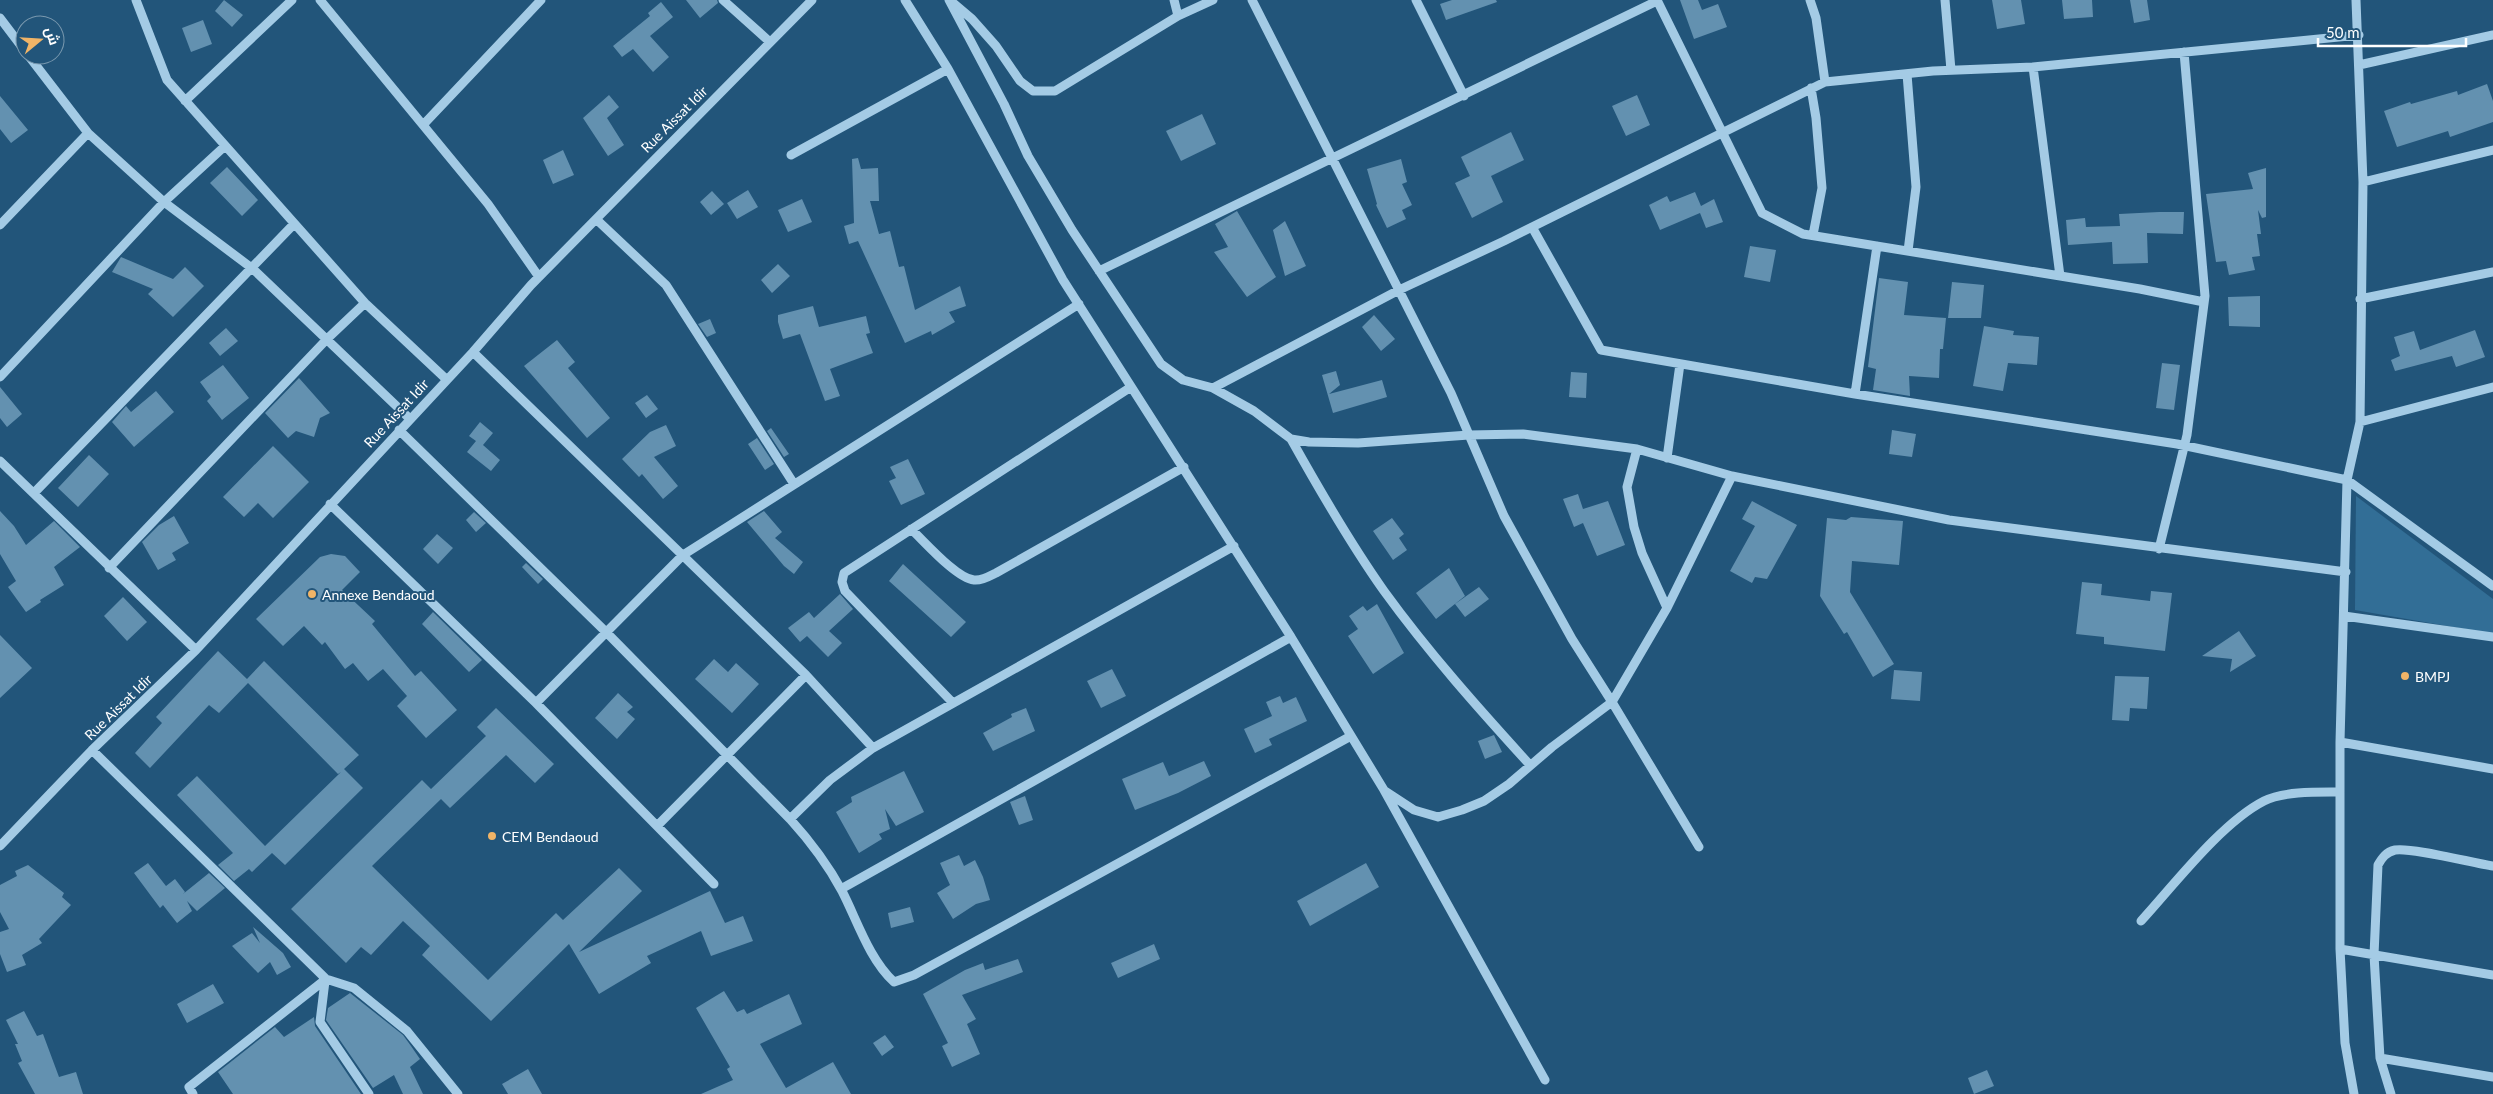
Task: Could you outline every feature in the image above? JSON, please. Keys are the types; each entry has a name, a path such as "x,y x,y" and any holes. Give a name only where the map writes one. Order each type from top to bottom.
{"street":[{"path":"136,0 167,80 365,304 446,379"},
{"path":"185,102 292,0"},
{"path":"320,0 488,204 539,277"},
{"path":"422,125 541,0"},
{"path":"723,0 770,42"},
{"name":"Rue Aissat Idir","path":"0,846 92,750 196,650 409,418 473,352 539,277 812,0"},
{"path":"905,0 948,69 1064,280 1234,546 1384,790 1545,1080"},
{"path":"949,0 972,19 996,46 1020,81 1033,91 1055,91 1178,16 1213,0"},
{"path":"949,0 1004,104 1028,156 1099,271 1162,364 1184,380 1213,388 1254,411 1291,439 1310,474 1384,590 1448,674 1530,765"},
{"path":"1174,0 1178,16"},
{"path":"1252,0 1399,290 1469,435 1504,516 1572,639 1699,846"},
{"path":"1416,0 1464,96"},
{"path":"1810,0 1816,18 1825,82"},
{"path":"1945,0 1951,70"},
{"path":"2354,1094 2345,1043 2340,949 2340,742 2347,480 2360,422 2360,299 2363,182 2356,0"},
{"path":"1099,271 1657,1 1762,213 1804,234 2204,302"},
{"path":"0,18 15,38"},
{"path":"1213,388 1399,290 1532,227 1825,82 1951,70 2033,67 2358,35"},
{"path":"2359,65 2493,35"},
{"path":"2159,549 2184,445 2204,302 2184,52"},
{"path":"36,65 88,133 164,202 253,269 409,418"},
{"path":"2033,67 2060,276"},
{"path":"791,155 948,69"},
{"path":"1907,74 1916,187 1908,251"},
{"path":"1812,88 1822,188 1813,235"},
{"path":"0,225 88,133"},
{"path":"0,377 164,202 225,146"},
{"path":"2363,182 2493,150"},
{"path":"596,219 666,285 794,484"},
{"path":"34,493 253,269 294,224"},
{"path":"1532,227 1601,350 1855,394 2184,445 2347,480 2493,586"},
{"path":"1855,394 1877,246"},
{"path":"2360,299 2493,272"},
{"path":"110,568 327,339 365,304"},
{"path":"536,703 683,555 1079,304"},
{"path":"473,352 806,675 873,748"},
{"path":"1667,458 1680,364"},
{"path":"953,703 845,591 842,582 844,574 850,568 1132,387"},
{"path":"2360,422 2493,388"},
{"path":"399,430 607,633 790,819 813,845 841,889 886,974 894,982 905,980 1351,736"},
{"path":"1291,439 1320,443 1358,443 1469,435 1523,434 1638,449 1732,476 1949,520 2346,572"},
{"path":"1638,449 1627,487 1642,553 1667,608"},
{"path":"0,461 196,650"},
{"path":"911,529 950,566 967,578 979,580 996,573 1184,467"},
{"path":"1384,790 1414,810 1438,817 1462,810 1484,801 1509,784 1530,765 1612,702 1667,608 1732,476"},
{"path":"330,504 536,703 714,884"},
{"path":"790,819 830,780 873,748 1234,546"},
{"path":"2344,616 2493,637"},
{"path":"841,889 1291,637"},
{"path":"657,826 806,675"},
{"path":"2340,742 2493,769"},
{"path":"92,750 325,980 354,988 407,1031 458,1094"},
{"path":"2141,921 2223,831 2265,800 2303,793 2340,792"},
{"path":"2392,1094 2380,1058 2374,955 2378,865 2382,857 2394,850 2402,849 2493,866"},
{"path":"2340,949 2493,975"},
{"path":"193,1094 189,1088 325,980"},
{"path":"325,980 320,1022 368,1094"},
{"path":"2380,1058 2493,1077"}],"shaded area":[{"path":"2356,496 2493,599 2493,634 2355,610"}],"building":[{"path":"224,0 243,15 232,27 215,11"},
{"path":"686,0 717,0 718,3 700,18"},
{"path":"1452,0 1496,0 1497,2 1446,20 1440,4"},
{"path":"1680,0 1698,0 1702,10 1718,4 1727,27 1694,39"},
{"path":"1992,0 2021,0 2025,24 1997,29"},
{"path":"2062,0 2092,0 2093,17 2064,19"},
{"path":"2130,0 2147,0 2150,20 2134,23"},
{"path":"661,2 673,17 650,36 669,57 653,72 633,49 622,57 613,46 650,16 648,13"},
{"path":"203,20 212,44 191,52 182,28"},
{"path":"2487,84 2493,101 2493,122 2450,137 2448,131 2397,147 2384,111 2410,102 2411,104 2457,91 2458,95"},
{"path":"609,95 619,107 607,118 624,145 608,156 583,118"},
{"path":"1637,95 1650,125 1626,136 1612,106"},
{"path":"0,96 28,130 11,143 0,129"},
{"path":"1202,114 1216,144 1181,161 1166,131"},
{"path":"1511,132 1524,160 1491,176 1503,202 1472,218 1455,183 1470,176 1461,157"},
{"path":"563,150 574,175 553,184 543,160"},
{"path":"858,158 861,169 878,168 879,201 870,201 879,234 890,231 899,267 904,266 915,310 960,286 966,306 949,312 955,322 932,335 931,331 905,343 858,241 849,244 844,226 854,223 852,159"},
{"path":"1401,159 1407,182 1402,184 1412,205 1402,210 1406,219 1387,228 1376,205 1367,169"},
{"path":"227,167 258,200 242,216 210,183"},
{"path":"2266,168 2266,217 2262,218 2258,210 2261,234 2257,234 2260,256 2252,257 2255,270 2229,275 2226,261 2216,262 2206,194 2253,189 2248,173"},
{"path":"748,190 758,207 737,219 727,203"},
{"path":"712,191 724,204 711,215 700,202"},
{"path":"1695,192 1701,206 1714,199 1723,222 1706,228 1700,213 1660,230 1649,205 1667,196 1670,202"},
{"path":"802,199 812,222 788,232 778,210"},
{"path":"1237,211 1276,277 1247,297 1214,252 1228,247 1215,224"},
{"path":"2184,212 2183,234 2147,233 2148,263 2113,264 2112,242 2068,245 2066,220 2085,218 2086,227 2120,226 2119,214"},
{"path":"1285,221 1306,266 1285,276 1273,230"},
{"path":"1750,246 1776,250 1770,282 1744,277"},
{"path":"121,257 173,279 185,267 204,286 173,317 148,294 153,289 112,272"},
{"path":"778,264 790,276 772,293 761,280"},
{"path":"1879,278 1908,282 1904,315 1946,318 1943,349 1940,349 1939,378 1909,376 1910,396 1873,390 1876,369 1868,367"},
{"path":"1952,282 1984,285 1981,318 1948,318"},
{"path":"2260,296 2260,327 2229,326 2228,297"},
{"path":"813,306 819,327 866,316 870,333 866,334 873,353 830,369 840,396 825,401 800,334 783,339 778,322 778,315"},
{"path":"1374,315 1395,339 1381,351 1362,327"},
{"path":"710,319 716,333 707,337 698,324"},
{"path":"1984,326 2014,331 2013,335 2039,337 2037,365 2008,363 2003,391 1973,386"},
{"path":"226,328 238,341 220,356 209,343"},
{"path":"2475,330 2485,357 2456,367 2452,356 2395,371 2391,360 2400,356 2394,337 2414,331 2420,350"},
{"path":"557,340 575,362 568,368 610,418 587,438 524,366"},
{"path":"2162,363 2180,365 2174,410 2156,408"},
{"path":"223,365 249,398 222,420 207,401 211,397 200,382"},
{"path":"1336,371 1340,385 1329,394 1382,380 1387,397 1333,413 1322,375"},
{"path":"1571,372 1587,373 1586,398 1569,397"},
{"path":"299,378 330,413 320,418 314,437 296,431 288,438 265,413"},
{"path":"0,387 22,414 7,427 0,418"},
{"path":"156,391 174,412 134,447 112,422 126,406 131,412"},
{"path":"647,395 658,409 646,418 635,403"},
{"path":"480,422 493,433 483,445 500,460 491,471 467,452 476,441 469,436"},
{"path":"666,425 676,446 654,457 678,486 663,499 642,474 639,477 622,459 650,432"},
{"path":"771,428 789,454 784,457 767,431"},
{"path":"1892,430 1916,434 1912,457 1889,454"},
{"path":"757,438 774,464 765,470 748,444"},
{"path":"273,446 309,482 273,518 258,503 244,517 223,497"},
{"path":"89,455 109,474 78,507 58,488"},
{"path":"908,459 925,494 901,505 889,481 896,478 890,467"},
{"path":"1578,494 1583,509 1608,501 1625,545 1597,556 1583,523 1574,527 1563,499"},
{"path":"1752,501 1797,525 1767,579 1755,577 1752,583 1730,571 1755,526 1742,519"},
{"path":"0,511 14,526 26,545 54,521 80,547 54,567 64,585 40,600 41,602 26,612 8,587 16,581 0,554"},
{"path":"764,511 782,532 775,538 803,562 794,574 784,566 747,522"},
{"path":"474,512 486,523 476,532 466,520"},
{"path":"174,516 189,543 172,553 176,560 158,570 142,542 159,525"},
{"path":"1851,517 1903,521 1899,565 1852,561 1850,592 1894,664 1873,677 1847,632 1844,634 1820,596 1827,518 1846,520"},
{"path":"1392,518 1404,534 1399,538 1407,550 1393,560 1373,531"},
{"path":"437,534 453,548 438,564 423,549"},
{"path":"331,554 345,556 360,572 342,590 375,621 372,624 415,676 421,671 457,710 426,738 397,706 407,696 383,669 368,681 353,663 345,669 325,642 322,645 304,626 283,646 256,619 320,557"},
{"path":"526,563 543,579 538,584 522,567"},
{"path":"903,564 966,622 951,637 889,581"},
{"path":"1449,568 1465,596 1436,619 1416,593"},
{"path":"2082,582 2102,584 2101,595 2150,601 2151,591 2172,593 2165,651 2104,644 2104,637 2076,634"},
{"path":"1479,587 1489,599 1465,617 1455,604"},
{"path":"840,594 853,609 829,631 842,643 828,657 807,636 800,642 788,628 809,612 814,618"},
{"path":"123,597 147,622 127,641 104,616"},
{"path":"1377,604 1404,653 1373,674 1348,636 1358,629 1349,616 1363,606 1367,611"},
{"path":"433,612 482,660 469,672 422,624"},
{"path":"2239,631 2256,656 2230,672 2232,659 2202,656"},
{"path":"0,635 32,668 0,698"},
{"path":"218,651 247,679 264,661 359,755 344,769 363,788 285,865 272,853 252,872 249,869 234,881 218,865 233,853 177,795 197,776 265,846 341,772 338,774 248,683 219,713 209,705 150,768 135,753 162,723 156,717"},
{"path":"714,659 728,672 736,663 759,684 732,713 695,679"},
{"path":"1112,669 1126,696 1101,708 1087,681"},
{"path":"1894,670 1922,672 1920,701 1891,699"},
{"path":"2115,676 2149,677 2147,709 2130,708 2129,721 2112,720"},
{"path":"618,693 633,707 627,712 635,719 617,739 595,718"},
{"path":"1280,696 1283,703 1296,697 1307,721 1269,739 1272,745 1255,753 1244,729 1272,716 1266,702"},
{"path":"496,708 554,764 535,783 506,755 450,808 441,799 372,866 488,980 556,913 563,920 619,868 642,891 579,952 710,891 725,923 743,916 753,941 711,956 701,931 647,956 651,963 599,994 569,944 491,1021 422,955 430,946 403,921 371,955 361,947 346,963 291,909 422,780 431,789 486,736 477,727"},
{"path":"1026,708 1035,731 993,751 983,733 1012,717 1011,714"},
{"path":"1494,735 1502,752 1485,759 1478,741"},
{"path":"1204,761 1211,776 1178,793 1135,810 1122,779 1163,762 1169,776"},
{"path":"904,771 924,812 896,826 885,809 890,829 879,834 882,839 859,853 836,812 852,802 851,797"},
{"path":"1025,796 1033,820 1019,825 1010,802"},
{"path":"959,855 964,866 975,860 983,877 990,900 976,904 953,919 937,893 950,885 940,863"},
{"path":"148,863 166,886 175,879 185,892 183,894 209,873 225,888 197,911 187,901 192,911 177,923 163,905 160,908 134,873"},
{"path":"1366,863 1379,887 1310,926 1297,901"},
{"path":"28,865 64,893 62,897 71,905 39,939 42,943 22,955 26,965 7,972 0,954 0,932 9,929 0,912 0,885 17,876 15,871"},
{"path":"910,907 914,922 891,928 888,913"},
{"path":"253,927 283,953 291,967 277,975 270,962 258,973 232,946 252,933 260,943"},
{"path":"1154,944 1160,959 1118,978 1111,963"},
{"path":"1018,959 1023,972 962,995 976,1019 967,1024 980,1054 952,1067 942,1046 948,1043 923,994 965,970 983,963 985,970"},
{"path":"213,984 224,1003 187,1023 177,1004"},
{"path":"724,991 737,1012 744,1009 747,1014 789,994 802,1024 760,1044 786,1088 833,1062 851,1094 701,1094 733,1080 727,1069 730,1067 696,1008"},
{"path":"350,993 403,1035 411,1046 420,1059 410,1067 423,1094 403,1094 394,1075 373,1088 326,1020 328,1008"},
{"path":"24,1011 37,1036 43,1034 59,1077 76,1072 83,1094 35,1094 18,1063 22,1061 15,1044 18,1044 6,1020"},
{"path":"314,1017 315,1026 361,1094 233,1094 218,1072 275,1027 284,1037"},
{"path":"885,1035 894,1047 882,1056 873,1043"},
{"path":"528,1069 542,1094 508,1094 502,1084"},
{"path":"1987,1070 1994,1086 1974,1094 1968,1078"}],"place":[{"name":"Annexe Bendaoud","path":"312,594"},
{"name":"BMPJ","path":"2405,676"},
{"name":"CEM Bendaoud","path":"492,836"}]}
